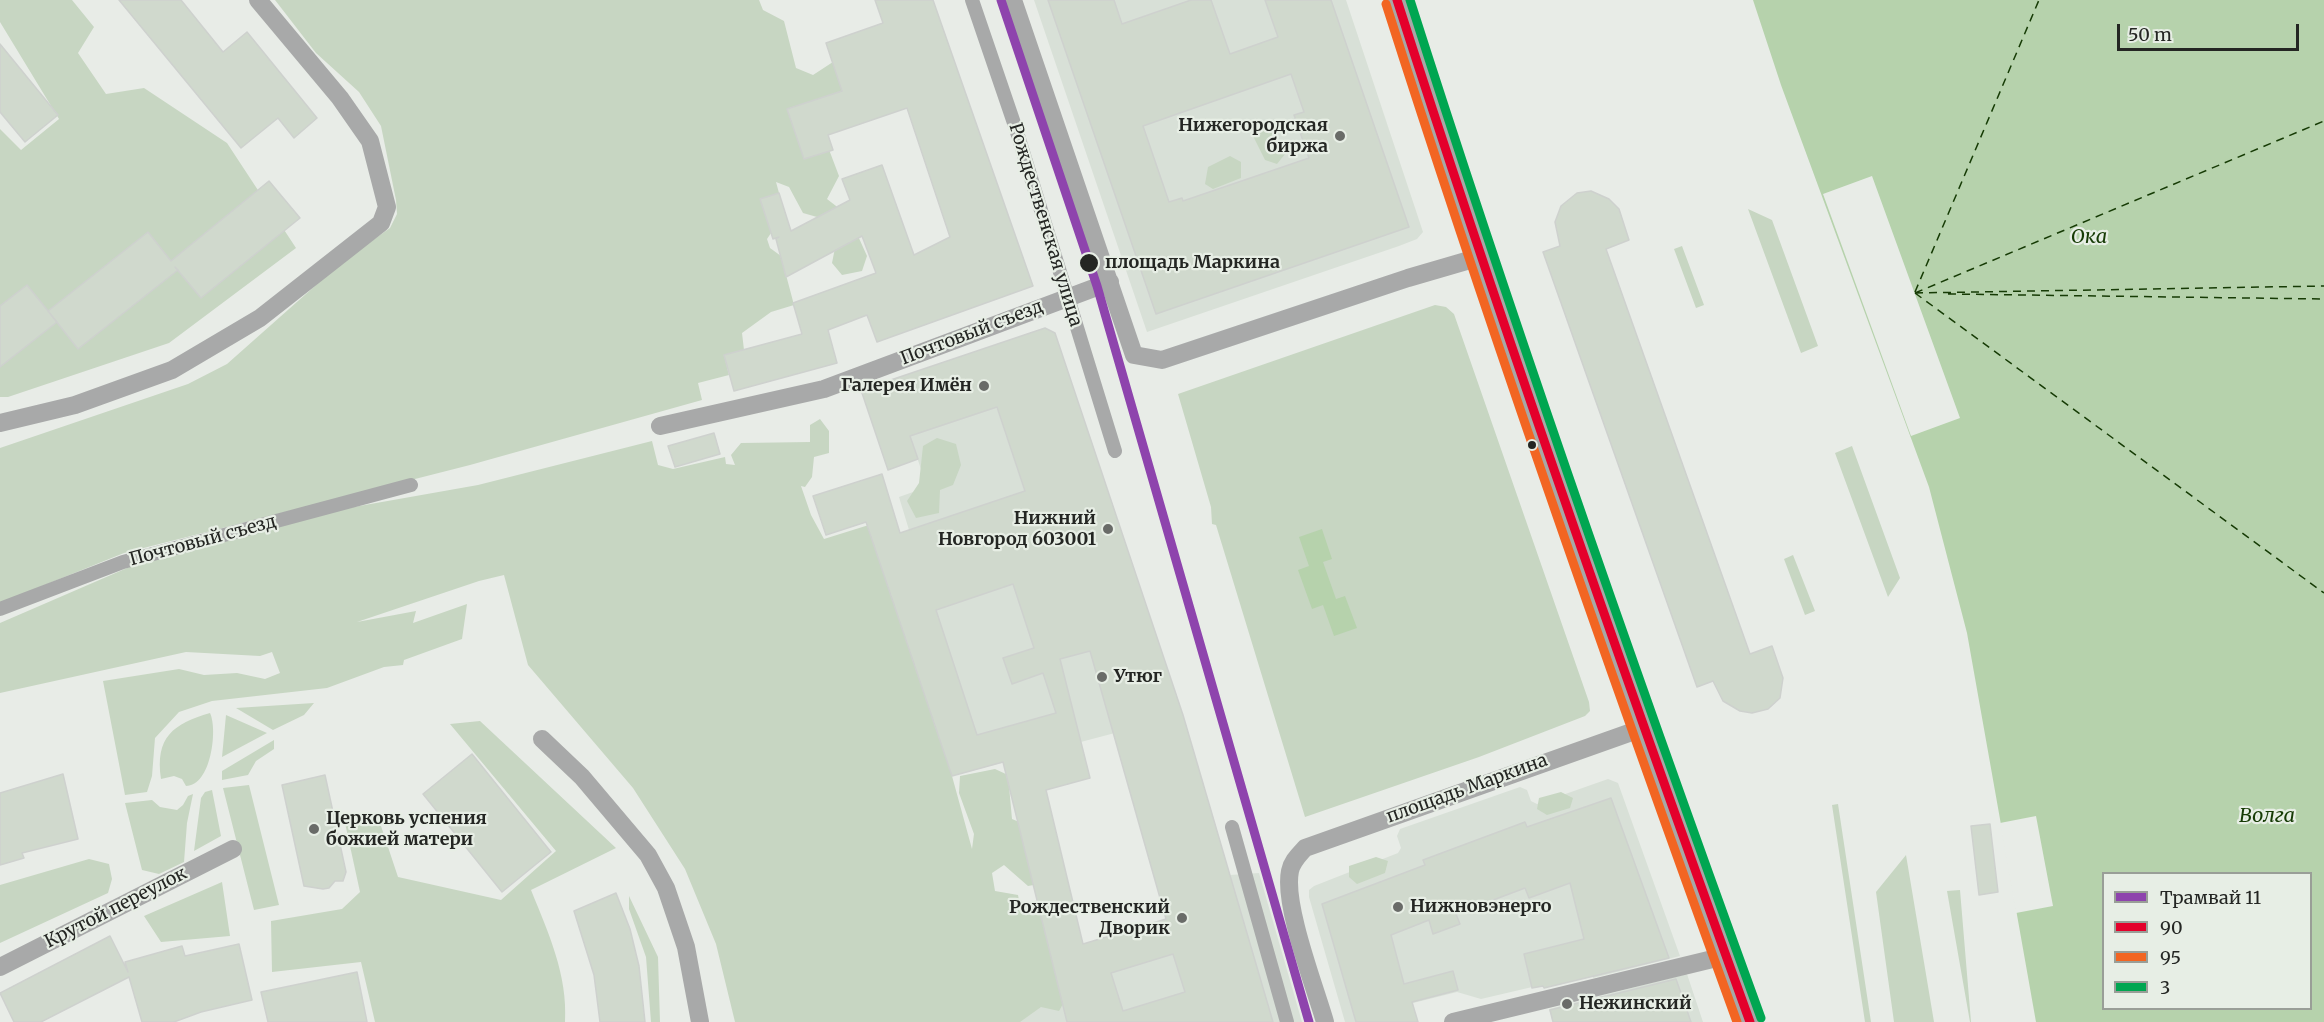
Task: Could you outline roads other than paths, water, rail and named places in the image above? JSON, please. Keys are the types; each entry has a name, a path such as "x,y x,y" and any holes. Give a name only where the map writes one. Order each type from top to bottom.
{"main road":[{"path":"1397,0 1480,257 1643,728 1750,1022"}],"street":[{"path":"0,423 75,405 172,370 260,318 381,223 387,207 370,141 340,98 258,0"},
{"name":"Рождественская улица","path":"972,0 1016,129 1115,451"},
{"path":"1013,0 1134,355 1162,360 1408,278 1480,257"},
{"name":"Почтовый съезд","path":"660,426 824,389 1110,282"},
{"name":"Почтовый съезд","path":"0,609 123,562 411,485"},
{"name":"площадь Маркина","path":"1325,1022 1291,901 1290,872 1296,858 1305,848 1643,728"},
{"path":"542,739 582,777 648,855 666,888 686,947 699,1022"},
{"path":"1232,827 1287,1022"},
{"name":"Крутой переулок","path":"0,967 233,849"},
{"path":"1453,1022 1725,956"}],"water":[{"name":"Ока","path":"1753,0 2324,0 2324,1022 2036,1022 1967,633 1929,487 1781,85"},
{"path":"1322,529 1332,559 1323,562 1336,599 1345,596 1357,628 1334,636 1323,605 1312,609 1298,570 1309,566 1299,537"}],"tram line":[{"name":"11","path":"1001,0 1097,286 1309,1022"}],"place":[{"name":"Нижегородская биржа","path":"1340,136"},
{"name":"площадь Маркина","path":"1089,263"},
{"name":"Галерея Имён","path":"984,386"},
{"name":"Нижний Новгород 603001","path":"1108,529"},
{"name":"Утюг","path":"1102,677"},
{"name":"Церковь успения божией матери","path":"314,829"},
{"name":"Нижновэнерго","path":"1398,907"},
{"name":"Рождественский Дворик","path":"1182,918"},
{"name":"Нежинский","path":"1567,1004"}],"water label":[{"name":"Волга","path":"2267,816"}]}
